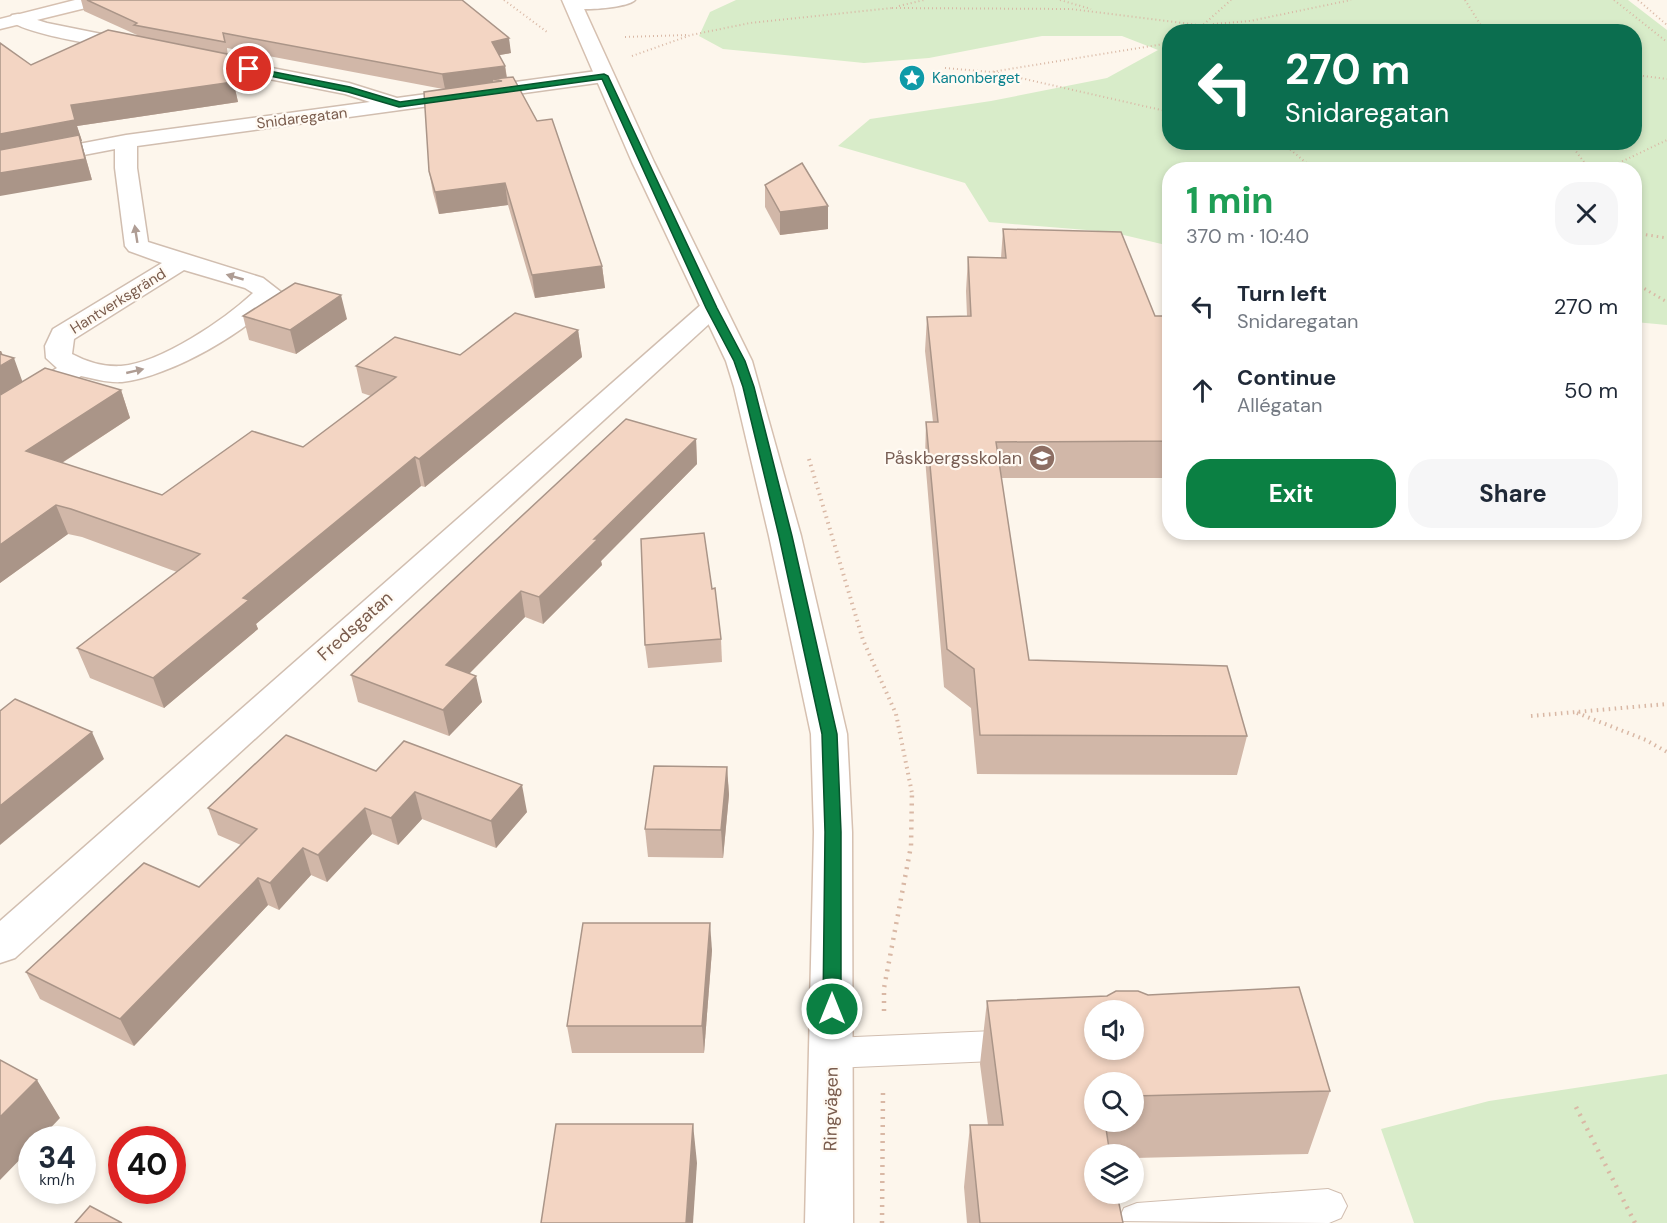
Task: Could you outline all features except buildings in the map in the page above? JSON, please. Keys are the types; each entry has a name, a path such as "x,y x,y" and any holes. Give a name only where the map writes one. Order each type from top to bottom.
{"street":[{"path":"9,22 96,0"},
{"path":"572,3 626,0"},
{"name":"Ringvägen","path":"572,3 712,308 739,361 748,387 785,536 829,734 833,832 829,1223"},
{"path":"9,22 340,87 399,105"},
{"name":"Snidaregatan","path":"0,165 126,141 604,76"},
{"name":"Hantverksgränd","path":"126,141 126,168 137,246 181,262 254,283 269,292 200,343 155,366 128,373 106,374 77,367 59,358 58,346 62,335 181,262"},
{"name":"Fredsgatan","path":"0,946 712,308"},
{"path":"0,415 77,367"}],"lane":[{"path":"832,1053 1048,1044"},
{"path":"1138,1223 1137,1221 1328,1206"}],"path":[{"path":"892,8 924,0"},
{"path":"1060,0 1101,12"},
{"path":"1205,24 1231,0"},
{"path":"1222,24 1250,21 1351,0"},
{"path":"1465,0 1480,24"},
{"path":"1614,0 1667,42"},
{"path":"1638,0 1667,25"},
{"path":"632,57 691,35 750,23 892,8 1004,7 1101,12 1188,24"},
{"path":"621,37 691,35"},
{"path":"991,72 1162,44"},
{"path":"945,68 991,72 1162,110"},
{"path":"1642,76 1667,79"},
{"path":"1621,162 1667,140"},
{"path":"1291,150 1305,162"},
{"path":"1642,234 1667,238"},
{"path":"1642,287 1667,302"},
{"path":"1531,716 1667,704"},
{"path":"1574,712 1646,740 1667,752"},
{"path":"1576,1107 1635,1223"}],"green space":[{"path":"736,0 1628,0 1667,30 1667,325 1642,323 1642,162 1162,162 1162,244 1111,232 989,222 965,183 838,146 870,119 991,101 1107,78 1158,50 1122,36 1042,36 929,58 864,63 723,49 699,36 710,12"},
{"path":"1667,1074 1667,1223 1414,1223 1381,1129 1489,1101"}],"place":[{"name":"Kanonberget","path":"912,78"},
{"name":"Påskbergsskolan","path":"1042,458"}],"route":[{"path":"249,69 350,90 399,105 604,76 739,361 748,387 785,536 829,734 833,832 832,1009"}]}
